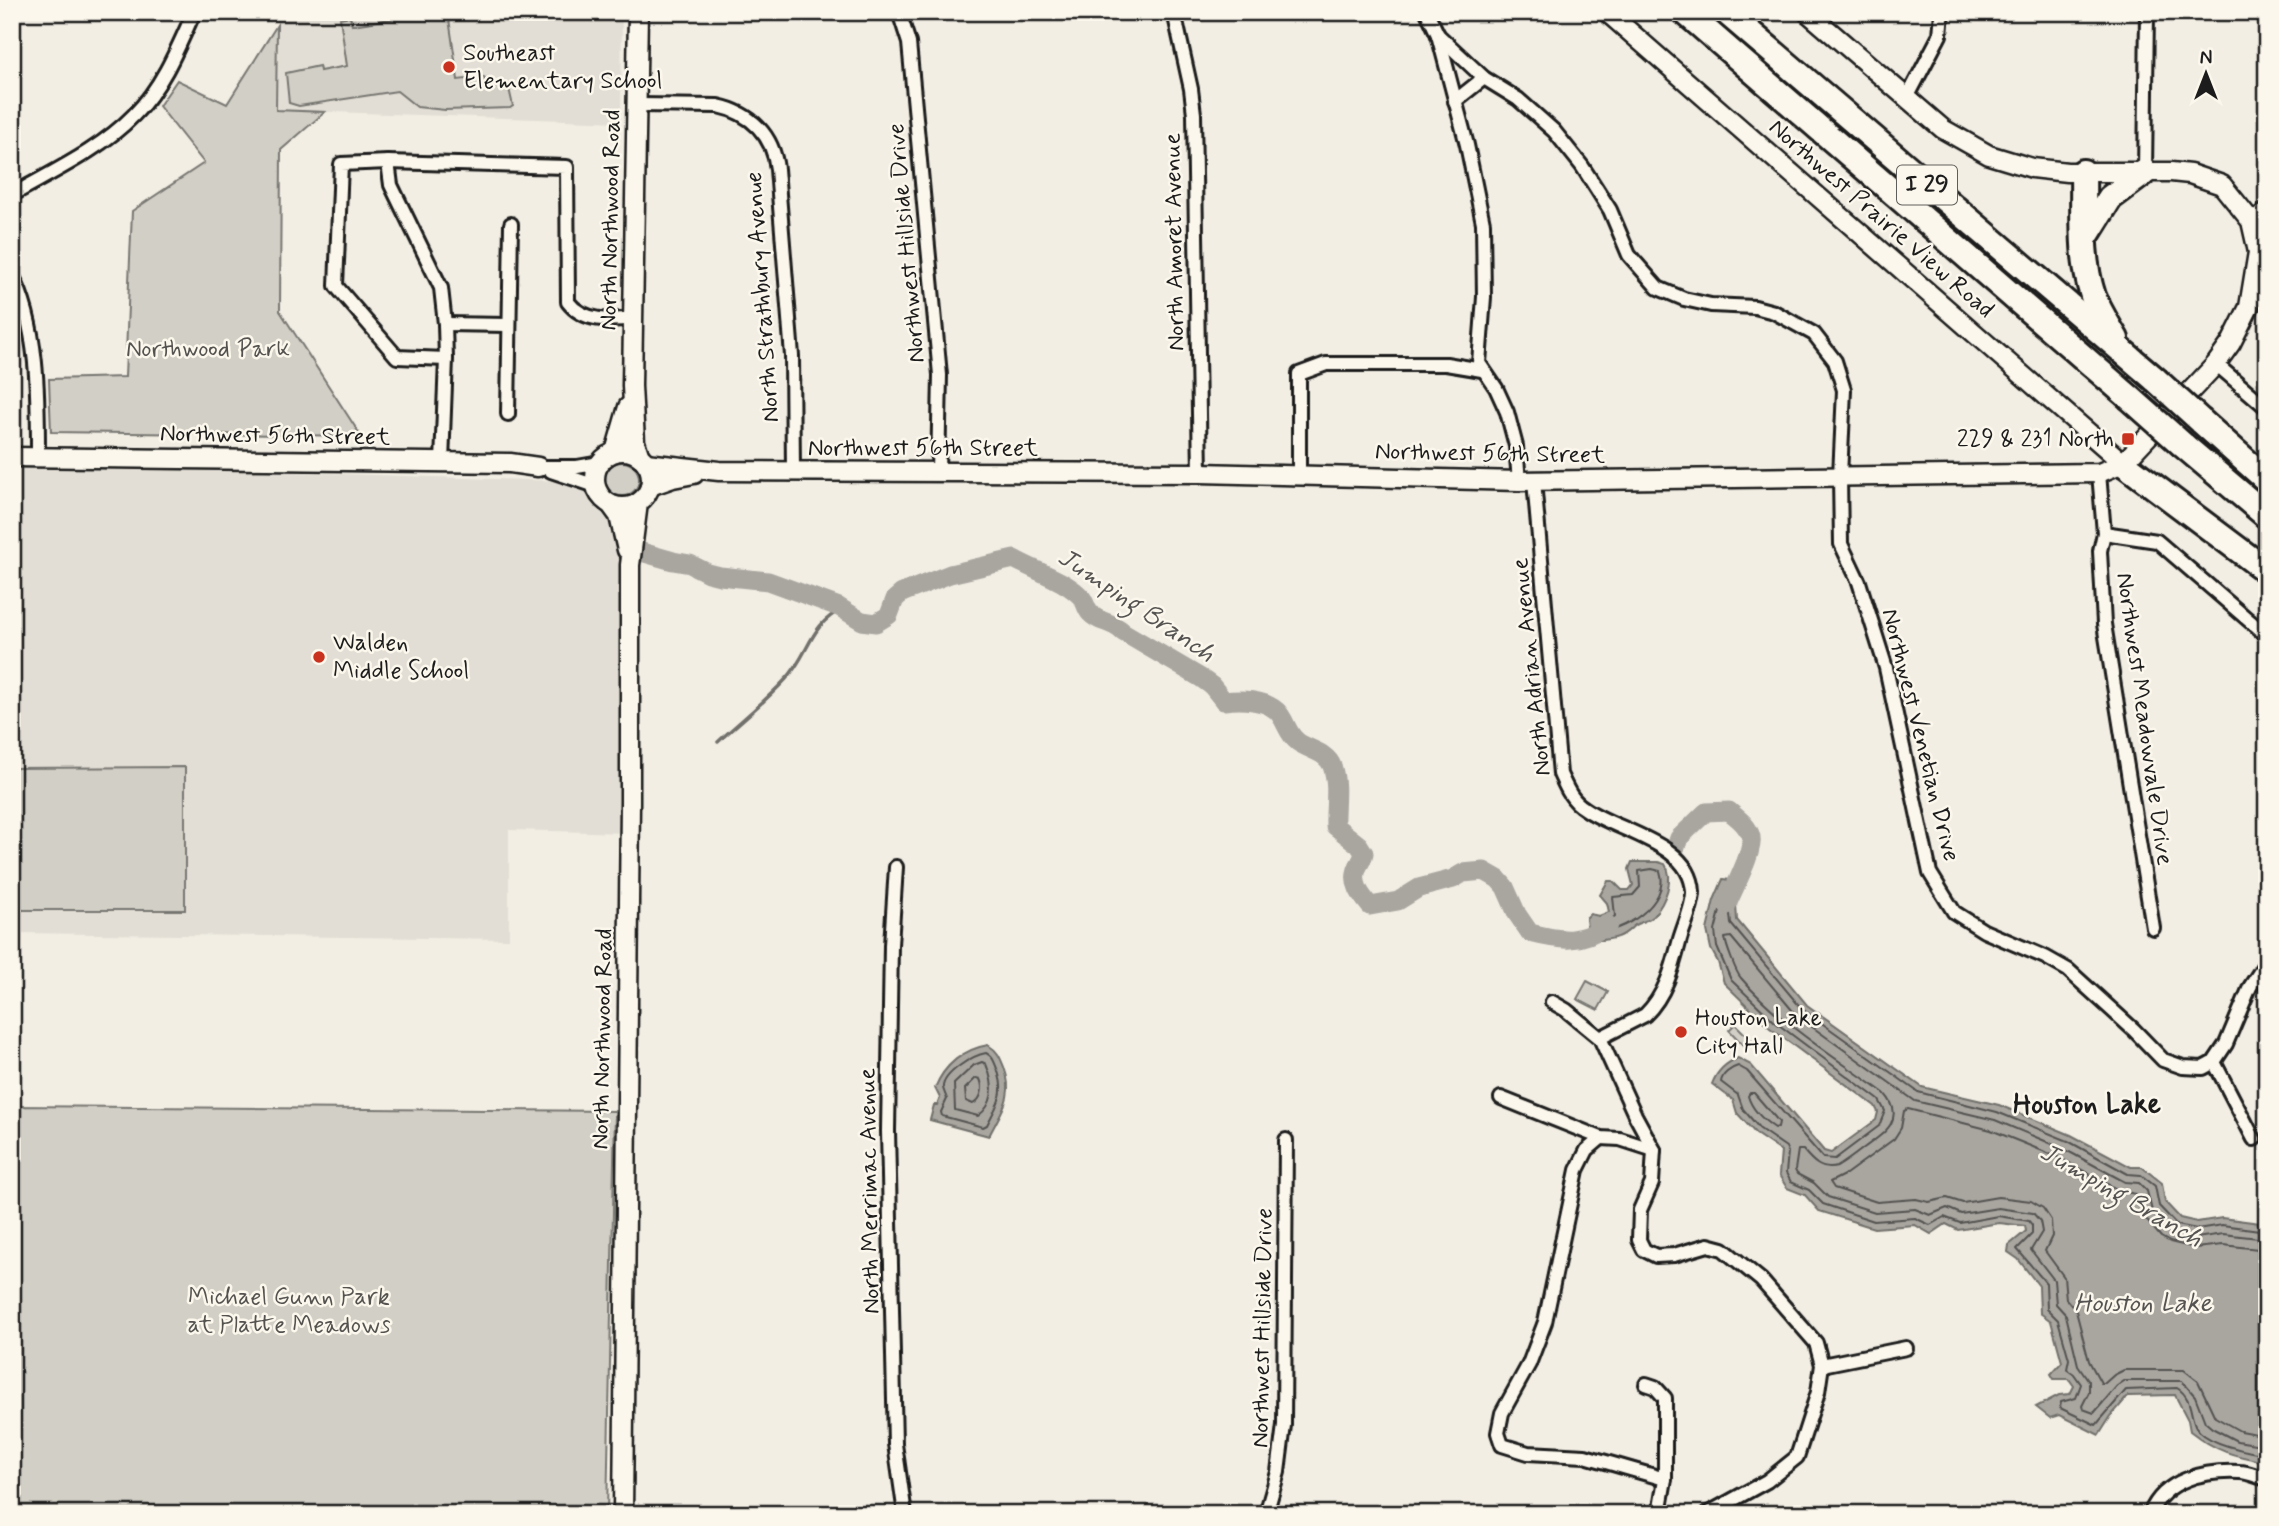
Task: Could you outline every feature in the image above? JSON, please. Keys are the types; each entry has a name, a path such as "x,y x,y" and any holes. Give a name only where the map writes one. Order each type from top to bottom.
{"highway":[{"name":"I 29","path":"1685,12 2267,516"},
{"name":"I 29","path":"1727,12 2156,380 2267,480"},
{"path":"2083,172 2084,239 2094,296 2128,358"},
{"path":"2084,239 2110,198 2145,172"},
{"path":"2123,463 2267,570"}],"street":[{"path":"12,195 86,154 135,114 169,66 194,12"},
{"name":"North Northwood Road","path":"638,12 632,386 635,442 643,460"},
{"name":"Northwest Hillside Drive","path":"899,12 909,43 935,302 940,375 938,473"},
{"name":"North Amoret Avenue","path":"1174,12 1194,114 1200,473"},
{"path":"1299,476 1299,374 1326,364 1446,364 1482,370 1479,355 1484,297 1483,223 1473,169 1438,35 1427,12"},
{"name":"Northwest Prairie View Road","path":"1607,12 2123,463"},
{"path":"1907,98 1940,36 1942,12"},
{"path":"2145,172 2147,12"},
{"path":"1811,14 1949,134 1989,155 2032,167 2083,172 2190,174 2222,185 2251,221 2267,208"},
{"name":"Northwest Venetian Drive","path":"1438,35 1485,78 1531,109 1570,150 1610,210 1629,255 1658,288 1684,299 1711,305 1766,309 1805,328 1828,349 1835,361 1844,390 1840,476 1841,544 1859,582 1886,668 1930,873 1954,912 1984,930 2068,970 2163,1060 2183,1067 2203,1068 2214,1062"},
{"path":"1455,100 1485,78"},
{"name":"North Strathbury Avenue","path":"637,105 728,108 757,125 771,145 777,169 792,356 793,471"},
{"path":"388,162 391,185 441,288 446,359 442,462"},
{"path":"446,359 397,357 336,286 341,164 388,162 567,167 568,302 580,314 592,318 634,318"},
{"name":"Northwest 56th Street","path":"643,460 719,471 1200,473 1526,481 2099,473 2123,463 2216,364 2231,343 2249,307 2258,252 2251,221"},
{"path":"509,414 511,224"},
{"path":"12,275 33,346 38,458"},
{"path":"445,324 509,325"},
{"path":"2216,364 2267,408"},
{"name":"North Adrian Avenue","path":"1482,370 1496,388 1510,420 1526,481 1560,774 1569,794 1583,808 1662,847 1680,860 1688,873 1693,893 1669,981 1645,1015 1600,1038"},
{"name":"North Northwood Road","path":"615,452 632,386"},
{"path":"624,451 643,460 651,478 644,498 638,503 629,506 611,505 599,494 596,470 600,463 615,452 624,451"},
{"name":"Northwest 56th Street","path":"12,457 510,463 538,467 577,467 600,463"},
{"name":"Northwest 56th Street","path":"538,467 596,486"},
{"name":"Northwest 56th Street","path":"650,486 673,478 719,471"},
{"name":"Northwest Meadowvale Drive","path":"2099,473 2104,533 2100,551 2104,624 2153,928"},
{"name":"North Northwood Road","path":"623,1514 630,565 638,503"},
{"name":"North Northwood Road","path":"611,505 619,516 630,565"},
{"path":"2104,533 2157,541 2267,636"},
{"name":"North Merrimac Avenue","path":"896,867 891,945 888,1145 895,1444 905,1514"},
{"path":"2254,1139 2214,1062 2226,1044 2250,988 2267,961"},
{"path":"1552,1002 1600,1038 1654,1150 1652,1184 1640,1210 1639,1240 1644,1250 1656,1256 1674,1255 1708,1245 1723,1249 1761,1280 1816,1343 1822,1365 1818,1392 1797,1457 1767,1481 1707,1514"},
{"path":"1501,1098 1601,1138 1620,1139 1654,1150"},
{"path":"1601,1138 1587,1150 1577,1170 1545,1322 1529,1364 1502,1413 1497,1433 1502,1445 1528,1453 1585,1456 1665,1479"},
{"name":"Northwest Hillside Drive","path":"1266,1514 1279,1472 1284,1425 1286,1140"},
{"path":"1822,1365 1906,1348"},
{"path":"1646,1384 1655,1387 1665,1398 1665,1479 1659,1514"},
{"path":"2150,1514 2155,1500 2172,1485 2199,1475 2241,1472 2267,1479"}],"shaded area":[{"name":"Southeast Elementary School","path":"277,12 622,12 621,122 276,110"},
{"name":"Walden Middle School","path":"12,463 620,483 630,833 509,830 509,939 12,933"}],"green space":[{"path":"448,12 458,80 484,77 489,88 508,84 513,106 445,110 417,107 397,91 299,106 289,103 286,73 319,66 320,71 347,66 340,18 350,16 352,25"},
{"name":"Northwood Park","path":"277,25 276,110 325,112 281,150 280,311 361,436 51,432 49,379 125,377 132,211 204,163 159,106 177,80 227,104"},
{"path":"622,462 634,467 639,479 634,491 622,496 610,491 605,479 610,467"},
{"path":"185,767 185,910 12,910 12,768"},
{"path":"1587,981 1608,992 1598,1010 1577,999"},
{"path":"1735,1024 1752,1041 1745,1047 1729,1030"},
{"name":"Michael Gunn Park at Platte Meadows","path":"12,1106 615,1111 607,1514 12,1514"}],"water":[{"path":"1632,862 1665,864 1669,883 1658,910 1650,918 1618,937 1598,940 1585,937 1586,918 1590,914 1599,916 1609,912 1607,903 1600,895 1608,881 1613,881 1622,890 1629,890 1633,885 1629,869"},
{"name":"Houston Lake","path":"1723,879 1736,881 1741,886 1736,904 1737,920 1807,1005 1922,1087 1999,1105 2071,1135 2131,1167 2142,1167 2162,1183 2165,1202 2180,1218 2197,1222 2222,1218 2267,1224 2267,1462 2226,1452 2190,1431 2188,1420 2175,1395 2128,1396 2099,1435 2059,1415 2050,1418 2036,1407 2059,1395 2070,1394 2074,1386 2069,1379 2054,1379 2051,1374 2062,1362 2051,1321 2040,1313 2039,1286 2018,1259 2008,1252 2009,1245 2026,1231 2025,1226 1999,1223 1958,1230 1946,1224 1931,1234 1915,1225 1874,1228 1819,1211 1805,1195 1787,1188 1779,1175 1781,1151 1756,1134 1737,1113 1733,1100 1712,1084 1725,1065 1738,1058 1751,1065 1824,1151 1831,1153 1876,1120 1878,1112 1875,1106 1770,1028 1724,983 1707,930 1714,900"},
{"path":"988,1045 1000,1057 1008,1086 1006,1103 989,1136 930,1120 934,1105 937,1105 940,1098 935,1088 949,1065 963,1054"}],"waterway":[{"name":"Jumping Branch","path":"638,551 690,564 720,576 768,581 839,607 862,621 876,623 889,615 895,599 902,593 950,574 1014,559 1068,586 1082,598 1089,611 1098,619 1201,678 1212,686 1224,701 1252,701 1272,707 1294,739 1326,757 1332,766 1335,781 1335,826 1359,845 1364,853 1357,869 1356,880 1370,906 1398,901 1419,888 1453,879 1463,873 1484,871 1498,879 1505,887 1517,914 1530,933 1570,939 1588,935 1608,925"},
{"path":"718,742 786,679 823,622 843,609"},
{"name":"Jumping Branch","path":"1676,847 1679,838 1706,812 1729,811 1745,825 1750,833 1751,844 1727,905"}],"place":[{"name":"Southeast Elementary School","path":"449,67"},
{"name":"229 & 231 North","path":"2128,439"},
{"name":"Walden Middle School","path":"319,657"},
{"name":"Houston Lake City Hall","path":"1681,1032"}],"district":[{"name":"Houston Lake","path":"2087,1105"}]}
